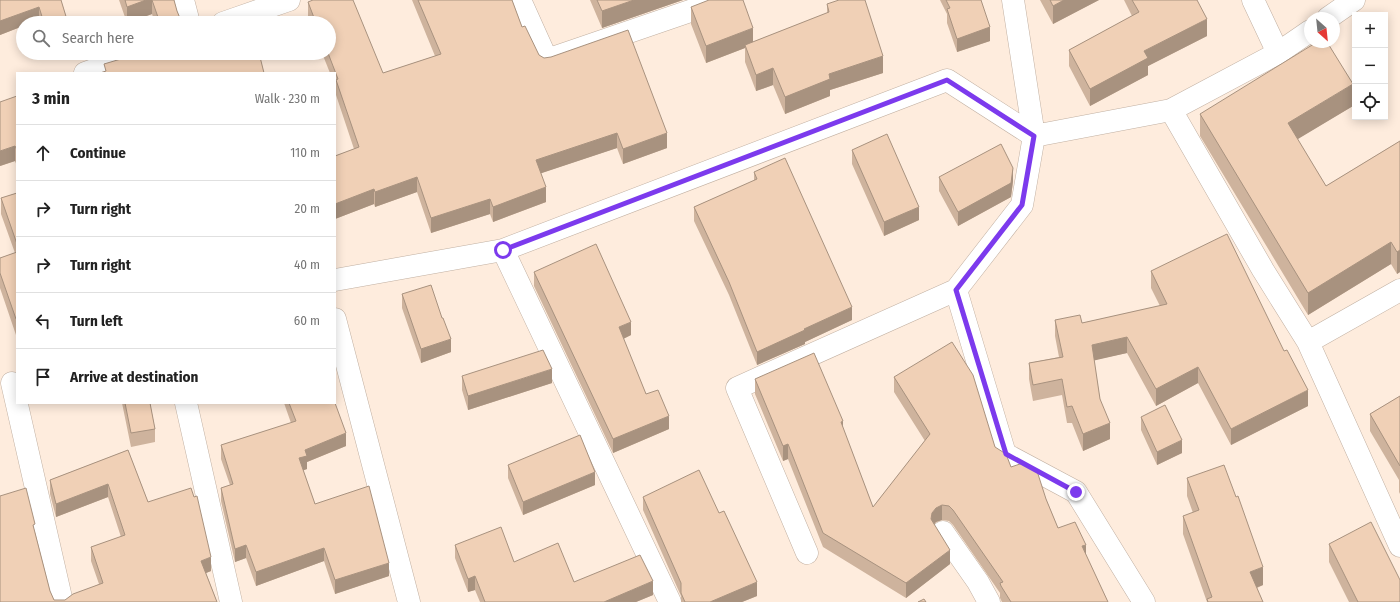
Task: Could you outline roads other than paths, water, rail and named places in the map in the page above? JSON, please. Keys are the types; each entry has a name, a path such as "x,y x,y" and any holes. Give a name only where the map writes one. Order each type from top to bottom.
{"street":[{"path":"183,0 187,16"},
{"path":"243,16 289,0"},
{"path":"520,0 547,60 722,0"},
{"path":"806,553 737,388 956,290 1022,205 1034,136 1013,0"},
{"path":"1253,0 1278,53"},
{"path":"1337,12 1354,0"},
{"path":"336,280 503,250 947,80 1034,136 1170,110 1278,53 1304,35"},
{"path":"88,72 121,60"},
{"path":"1170,110 1263,270 1308,342 1400,546"},
{"path":"503,250 670,602"},
{"path":"956,290 1006,454 1076,492 1144,602"},
{"path":"1308,342 1399,292"},
{"path":"336,323 409,602"},
{"path":"10,384 62,602"},
{"path":"186,404 231,602"},
{"path":"942,532 978,582 989,602"}]}
